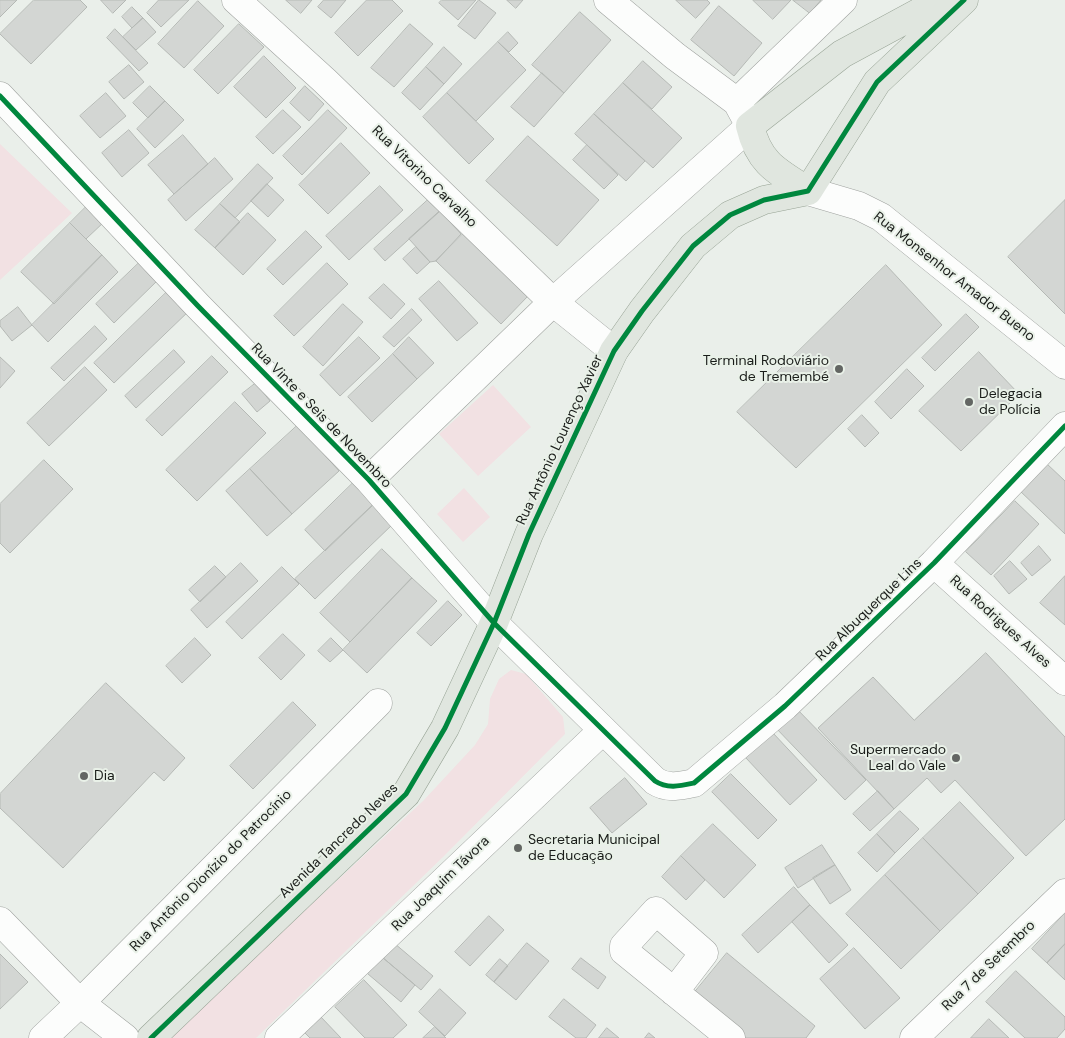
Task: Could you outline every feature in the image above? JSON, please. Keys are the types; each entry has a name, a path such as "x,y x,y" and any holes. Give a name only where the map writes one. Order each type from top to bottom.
{"main road":[{"path":"936,0 927,8 842,54 750,126 760,152 771,167 808,191 877,82 964,0"},
{"name":"Rua Antônio Lourenço Xavier","path":"494,624 529,534 614,351 642,311 693,246 730,215 764,200 808,191"},
{"name":"Avenida Tancredo Neves","path":"151,1038 406,794 445,728 494,624"}],"street":[{"name":"Rua Vitorino Carvalho","path":"236,0 325,82 553,302 614,351"},
{"path":"369,480 553,302 750,126 737,102 675,56 608,0"},
{"path":"737,102 843,0"},
{"name":"Rua Vinte e Seis de Novembro","path":"0,96 198,306 369,480 494,624 655,781 662,785 671,786"},
{"name":"Rua Monsenhor Amador Bueno","path":"808,191 859,206 881,217 1065,364"},
{"name":"Rua Albuquerque Lins","path":"671,786 694,783 785,706 934,563 1065,426"},
{"name":"Rua Rodrigues Alves","path":"934,563 1065,681"},
{"name":"Rua Antônio Dionízio do Patrocínio","path":"43,1038 378,703"},
{"name":"Rua Joaquim Távora","path":"279,1038 603,730"},
{"name":"Rua 7 de Setembro","path":"914,1038 1065,893"},
{"path":"0,921 80,1003 125,1038"},
{"path":"674,992 731,1038"}],"shaded area":[{"path":"0,144 72,213 0,280"},
{"path":"493,385 531,427 478,476 439,434"},
{"path":"464,488 490,517 463,542 437,514"},
{"path":"511,670 526,674 563,717 565,734 443,857 256,1038 167,1038 423,801 475,745 488,724 490,699 499,679"}],"building":[{"path":"0,0 17,0 0,17"},
{"path":"34,0 80,0 87,7 31,64 0,34"},
{"path":"101,0 126,0 113,13"},
{"path":"159,0 189,0 161,27 147,13"},
{"path":"286,0 312,0 301,13"},
{"path":"324,0 346,0 331,18 318,7"},
{"path":"367,0 392,0 403,11 358,56 335,33"},
{"path":"442,0 476,0 458,20 439,3"},
{"path":"479,0 496,13 475,39 458,26"},
{"path":"507,0 523,0 516,8"},
{"path":"676,0 707,0 710,3 696,18"},
{"path":"753,0 791,0 773,19"},
{"path":"793,0 821,0 810,13"},
{"path":"198,1 224,26 184,68 158,44"},
{"path":"719,6 762,43 734,76 691,40"},
{"path":"132,7 143,18 132,28 122,17"},
{"path":"580,12 611,40 564,93 532,65"},
{"path":"143,18 156,32 136,50 123,37"},
{"path":"239,24 264,47 218,94 194,70"},
{"path":"410,24 433,44 394,87 371,68"},
{"path":"115,29 148,63 139,71 107,38"},
{"path":"508,32 518,43 509,52 498,42"},
{"path":"498,42 526,70 476,121 447,93"},
{"path":"444,47 462,64 444,84 426,67"},
{"path":"264,56 296,88 266,118 234,87"},
{"path":"643,61 672,87 652,109 623,83"},
{"path":"129,65 144,82 124,99 109,82"},
{"path":"426,67 444,84 420,110 402,93"},
{"path":"542,73 564,93 534,127 511,107"},
{"path":"623,83 682,138 653,168 594,114"},
{"path":"150,86 165,101 148,118 133,103"},
{"path":"305,86 324,104 309,121 290,103"},
{"path":"106,93 126,116 100,138 80,116"},
{"path":"447,93 494,139 469,164 423,117"},
{"path":"165,101 184,120 155,148 137,129"},
{"path":"283,110 301,127 273,154 256,137"},
{"path":"328,110 347,128 302,175 283,156"},
{"path":"594,114 645,161 626,181 575,134"},
{"path":"129,130 149,153 122,177 102,153"},
{"path":"183,135 208,164 174,194 148,165"},
{"path":"528,136 599,200 557,246 486,181"},
{"path":"341,143 370,173 328,214 299,185"},
{"path":"587,145 618,175 604,189 573,160"},
{"path":"215,158 233,179 186,221 168,200"},
{"path":"258,164 273,178 235,218 220,204"},
{"path":"267,184 284,200 268,217 251,201"},
{"path":"380,186 403,210 349,260 326,236"},
{"path":"429,199 440,211 385,261 374,249"},
{"path":"1065,200 1065,314 1008,257"},
{"path":"220,204 240,222 215,248 195,230"},
{"path":"88,205 105,221 86,239 70,223"},
{"path":"440,211 461,234 436,261 430,262 409,239"},
{"path":"248,213 276,240 243,275 215,248"},
{"path":"70,223 102,255 54,304 21,272"},
{"path":"306,231 322,247 283,285 267,269"},
{"path":"463,234 528,296 501,324 436,261"},
{"path":"416,247 430,262 417,274 403,259"},
{"path":"102,255 118,272 48,342 32,325"},
{"path":"140,262 158,280 114,323 96,304"},
{"path":"327,263 348,284 294,336 274,316"},
{"name":"Terminal Rodoviário de Tremembé","path":"886,265 942,325 796,468 737,412"},
{"path":"439,281 478,323 457,341 419,299"},
{"path":"384,284 405,304 391,319 369,298"},
{"path":"170,289 191,309 114,383 94,363"},
{"path":"343,304 363,322 323,366 303,347"},
{"path":"18,307 32,325 12,341 0,326 0,321"},
{"path":"412,309 422,320 394,347 383,337"},
{"path":"966,314 979,327 935,371 922,358"},
{"path":"95,326 107,339 64,381 51,368"},
{"path":"359,337 380,358 340,396 320,375"},
{"path":"409,337 434,363 417,379 393,354"},
{"path":"174,350 185,362 136,408 125,396"},
{"name":"Delegacia de Polícia","path":"979,352 1019,394 961,451 919,411"},
{"path":"393,354 417,379 372,422 348,397"},
{"path":"212,356 228,372 162,436 146,420"},
{"path":"0,357 15,371 0,388"},
{"path":"85,367 107,390 49,446 27,423"},
{"path":"907,369 924,386 891,419 875,402"},
{"path":"256,383 270,401 257,412 242,394"},
{"path":"235,402 266,433 197,501 166,470"},
{"path":"862,415 879,433 865,447 848,429"},
{"path":"298,425 339,471 292,514 250,469"},
{"path":"44,460 73,489 10,553 0,543 0,504"},
{"path":"1046,463 1065,481 1065,534 1019,490"},
{"path":"250,469 292,514 267,536 226,491"},
{"path":"353,483 374,504 325,551 305,530"},
{"path":"1015,501 1039,524 991,575 966,552"},
{"path":"374,504 393,524 315,599 295,579"},
{"path":"1039,546 1051,560 1032,576 1021,563"},
{"path":"382,549 412,578 350,642 320,613"},
{"path":"1010,561 1027,579 1009,594 994,576"},
{"path":"241,563 258,581 207,628 191,610"},
{"path":"215,566 226,577 200,602 189,590"},
{"path":"282,567 299,584 242,639 226,622"},
{"path":"1065,576 1065,625 1040,603"},
{"path":"412,578 437,601 367,673 343,650"},
{"path":"448,601 462,615 431,646 417,633"},
{"path":"283,634 305,655 281,680 259,658"},
{"path":"195,638 211,655 182,683 166,666"},
{"path":"331,638 343,650 330,662 318,651"},
{"name":"Supermercado Leal do Vale","path":"986,653 1065,737 1065,819 1026,856 955,780 941,793 927,778 894,809 818,728 873,677 914,720"},
{"name":"Dia","path":"106,683 185,758 164,781 154,772 63,868 0,808 0,794"},
{"path":"293,702 316,725 253,789 230,766"},
{"path":"794,706 866,780 845,800 774,726"},
{"path":"773,733 817,780 790,805 746,758"},
{"path":"731,774 777,820 758,839 712,792"},
{"path":"625,778 647,804 612,833 590,808"},
{"path":"878,791 894,809 870,831 853,814"},
{"path":"960,802 1014,858 978,894 923,838"},
{"path":"900,811 919,829 895,853 877,834"},
{"path":"713,824 756,865 724,898 681,856"},
{"path":"877,834 895,853 877,872 858,853"},
{"path":"923,838 978,894 940,931 885,875"},
{"path":"822,845 835,865 798,888 785,868"},
{"path":"681,856 705,880 686,900 662,877"},
{"path":"835,865 851,890 830,904 813,878"},
{"path":"885,875 940,931 901,969 846,914"},
{"path":"794,887 810,905 758,953 742,935"},
{"path":"810,905 848,945 829,963 792,922"},
{"path":"1065,913 1065,944 1047,963 1032,949"},
{"path":"489,916 504,930 470,966 455,952"},
{"path":"394,943 433,976 421,990 382,957"},
{"path":"527,943 549,961 516,1000 494,982"},
{"path":"1065,944 1065,980 1047,963"},
{"path":"854,948 900,998 865,1029 820,979"},
{"path":"727,953 815,1026 806,1038 737,1038 690,998"},
{"path":"0,954 28,982 0,1009"},
{"path":"382,957 415,985 401,1002 368,974"},
{"path":"581,958 606,977 598,989 572,969"},
{"path":"500,959 508,966 494,982 486,975"},
{"path":"1016,971 1065,1017 1065,1029 1057,1038 1025,1038 986,1002"},
{"path":"364,980 407,1025 393,1038 365,1038 335,1007"},
{"path":"440,989 466,1013 445,1036 419,1012"},
{"path":"564,999 596,1025 586,1038 576,1038 549,1017"},
{"path":"320,1016 341,1038 310,1038 304,1032"},
{"path":"989,1019 1009,1038 971,1038"},
{"path":"435,1027 446,1038 423,1038"},
{"path":"607,1028 619,1038 599,1038"},
{"path":"649,1033 655,1038 645,1038"}],"cycle path":[{"path":"151,1038 406,794 445,728 494,623 529,534 614,351 642,311 693,246 730,215 764,200 808,191 877,82 964,0"},
{"path":"0,96 198,306 369,480 494,623 660,784 679,786 694,783 785,706 934,563 1065,426"}],"place":[{"name":"Terminal Rodoviário de Tremembé","path":"839,369"},
{"name":"Delegacia de Polícia","path":"969,402"},
{"name":"Supermercado Leal do Vale","path":"956,758"},
{"name":"Dia","path":"84,776"},
{"name":"Secretaria Municipal de Educação","path":"518,848"}]}
